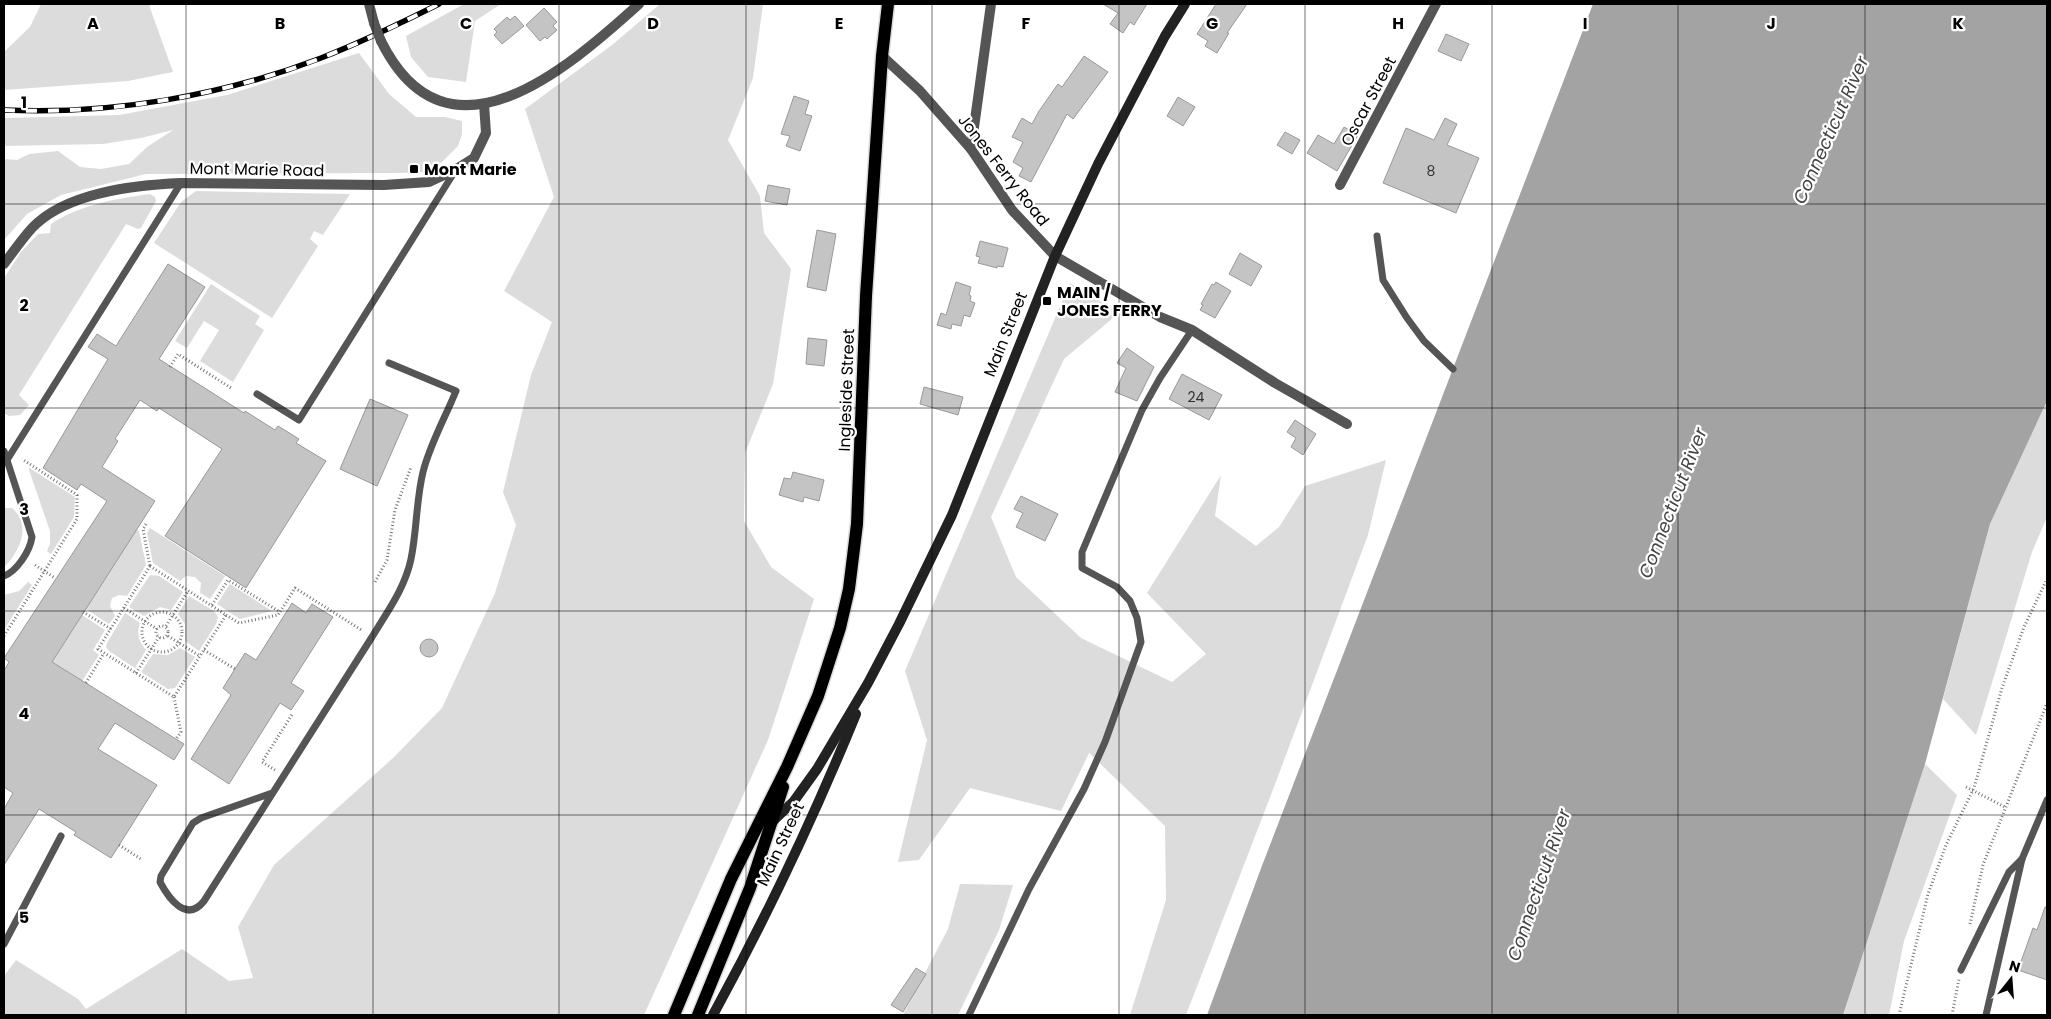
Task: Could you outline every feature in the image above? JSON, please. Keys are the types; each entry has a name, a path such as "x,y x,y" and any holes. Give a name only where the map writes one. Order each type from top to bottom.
{"main road":[{"name":"Ingleside Street","path":"731,879 787,767 818,696 840,628 855,551 866,286 882,56 888,4"},
{"name":"Main Street","path":"751,837 772,822 794,801 817,769 868,683 952,515 1055,256 1098,164 1165,36 1185,4"},
{"name":"Main Street","path":"713,1015 758,929 837,760 868,683"},
{"name":"Ingleside Street","path":"750,888 772,822 787,767"},
{"name":"Main Street","path":"674,1015 731,879"},
{"name":"Main Street","path":"698,1015 750,888"}],"street":[{"path":"368,4 389,58 401,74 426,95 450,104 467,106 484,104 518,92 569,62 610,30 639,4"},
{"path":"971,149 991,4"},
{"name":"Oscar Street","path":"1340,185 1436,4"},
{"name":"Jones Ferry Road","path":"882,56 920,92 971,149 1012,210 1055,256 1160,316 1192,330 1275,383 1347,424"},
{"name":"Mont Marie Road","path":"4,264 33,227 54,212 77,201 122,188 150,184 181,183 384,185 429,182 455,170 474,158 483,141 486,119 484,104"}],"lane":[{"path":"257,394 299,420 455,170"},
{"path":"7,460 181,183"},
{"path":"1377,236 1384,280 1407,318 1424,341 1453,369"},
{"path":"969,1015 1029,889 1084,789 1105,742 1141,642 1137,618 1130,600 1117,587 1082,568 1082,552 1142,410 1160,378 1192,330"},
{"path":"272,793 201,818 193,824 160,879 168,896 174,903 186,909 202,905 372,637 406,577 411,560 423,473 429,454 456,391 389,363"},
{"path":"4,451 32,537 29,546 13,571 4,576"},
{"path":"1986,1015 2022,860 2047,800"},
{"path":"4,944 61,836"},
{"path":"1961,970 2010,872 2022,860"}],"path":[{"path":"170,367 178,354 231,388"},
{"path":"4,636 77,519 77,495 22,459"},
{"path":"375,582 387,560 395,510 413,464"},
{"path":"146,524 143,529 150,566 98,649 174,697"},
{"path":"35,565 55,578"},
{"path":"150,566 239,623 278,615 295,588 372,637"},
{"path":"1899,1015 1928,894 1946,846 1974,788 2002,688 2024,627 2047,579"},
{"path":"212,605 228,580 280,612"},
{"path":"166,626 188,590"},
{"path":"124,608 157,629"},
{"path":"83,612 111,629"},
{"path":"161,612 173,615 181,624 182,637 179,642 168,650 162,651 152,648 145,641 143,634 146,621 155,613 161,612"},
{"path":"176,739 181,732 174,697 226,615"},
{"path":"157,629 159,626 166,626"},
{"path":"166,626 168,636"},
{"path":"157,629 156,634 159,637"},
{"path":"159,637 168,636 200,656"},
{"path":"136,673 159,637"},
{"path":"204,650 235,670"},
{"path":"86,683 104,653"},
{"path":"1969,926 1983,865 2047,702"},
{"path":"275,770 262,762 293,713"},
{"path":"1966,787 2005,807"},
{"path":"119,845 141,859"},
{"path":"1952,1015 1961,970"}],"shaded area":[{"path":"41,4 150,4 173,72 128,81 4,90 4,52 30,27"},
{"path":"464,4 501,4 475,21 466,82 428,77 411,57 406,36"},
{"path":"660,4 763,4 753,78 728,140 760,196 764,233 791,269 773,384 745,453 744,521 771,567 814,599 768,740 644,1015 4,1015 4,976 16,960 78,999 86,1009 182,949 229,981 253,978 238,927 274,865 393,758 442,708 495,593 516,525 503,492 531,375 552,322 504,291 554,197 525,109 612,45"},
{"path":"359,53 389,94 416,117 445,117 462,121 462,134 458,146 442,162 428,172 146,174 61,195 27,214 4,240 4,159 17,160 29,154 58,151 80,167 101,169 129,164 147,147 173,130 141,138 103,144 4,146 4,118 119,115 227,95"},
{"path":"196,191 350,194 323,235 314,231 310,239 318,246 272,318 154,243 181,202"},
{"path":"150,194 155,197 156,201 141,228 138,229 126,224 19,395 29,405 20,415 9,416 4,413 4,278 21,252 38,234 50,233 51,224 62,217 86,207 112,200"},
{"path":"1070,283 1119,313 1064,359 991,517 1016,577 1081,638 1172,682 1206,654 1147,593 1221,475 1215,516 1256,546 1279,527 1305,486 1386,460 1368,535 1186,1015 1130,1015 1166,900 1165,826 1089,753 1061,811 970,788 919,860 898,862 927,740 905,671"},
{"path":"211,284 260,316 255,324 264,330 233,382 200,361 219,330 204,321 187,348 175,341"},
{"path":"2047,401 2047,517 2032,552 1976,735 1943,699 1990,524"},
{"path":"28,467 75,497 74,517 51,554 47,551 50,544 50,531"},
{"path":"4,508 12,508 18,515 21,522 22,538 15,554 4,567"},
{"path":"150,528 225,576 210,599 200,593 201,583 195,577 186,576 180,581 153,563 147,533"},
{"path":"136,529 139,531 146,565 127,596 119,595 112,598 110,606 115,616 109,624 86,609"},
{"path":"150,575 159,576 183,592 171,610 160,607 144,616 129,607"},
{"path":"28,582 32,585 4,630 4,595 19,591"},
{"path":"230,584 272,611 240,619 217,604"},
{"path":"189,596 214,611 218,617 216,624 199,651 185,641 185,624 178,614"},
{"path":"125,613 140,623 139,637 146,650 135,668 106,647"},
{"path":"82,615 105,630 93,650 99,655 82,681 52,662"},
{"path":"180,648 195,657 175,688 168,689 141,672 153,654 168,655"},
{"path":"1925,764 1957,795 1904,941 1889,1015 1843,1015"},
{"path":"960,884 1013,885 999,930 958,1015 903,1015 948,929"}],"water":[{"name":"Connecticut River","path":"1593,4 2047,4 2047,401 1990,524 1925,764 1843,1015 1207,1015 1260,871"}],"building":[{"path":"1103,4 1147,4 1134,25 1130,22 1123,33 1110,24 1118,13"},
{"path":"1216,4 1247,4 1227,33 1229,33 1217,53 1205,46 1208,41 1197,34"},
{"path":"544,8 557,22 553,26 557,30 547,39 545,37 540,41 526,25"},
{"path":"515,16 524,26 502,44 494,35 497,32 494,29 507,17 510,20"},
{"path":"1446,34 1469,44 1461,61 1438,51"},
{"path":"1084,56 1108,72 1073,119 1067,114 1031,182 1019,176 1023,168 1013,162 1023,142 1012,137 1022,118 1032,124 1058,84 1062,87"},
{"path":"794,96 809,101 805,114 812,116 800,151 786,146 790,136 781,134"},
{"path":"1178,97 1195,107 1183,126 1167,116"},
{"path":"1445,118 1457,124 1447,145 1479,158 1456,213 1383,183 1406,128 1434,140"},
{"path":"1344,127 1358,135 1337,171 1307,153 1318,135 1334,144"},
{"path":"1285,132 1300,140 1292,154 1277,145"},
{"path":"768,185 790,189 787,205 765,201"},
{"path":"817,230 836,234 826,291 807,287"},
{"path":"980,241 1008,248 1003,267 997,266 997,268 978,263 980,257 976,256"},
{"path":"1240,253 1262,266 1251,286 1229,274"},
{"path":"168,264 205,287 159,359 244,413 245,411 275,430 278,426 299,439 296,443 326,461 246,588 165,536 222,449 159,408 157,411 140,400 115,439 118,441 102,467 155,501 52,662 184,744 174,760 115,723 98,749 157,785 111,858 74,835 76,832 39,809 4,865 4,809 13,793 4,787 4,671 9,662 4,658 107,501 81,484 77,490 43,468 108,359 88,347 97,334 116,346"},
{"path":"956,282 971,287 970,301 975,303 970,317 964,315 961,326 952,324 951,329 937,325 941,313 946,315"},
{"path":"1216,282 1231,291 1215,318 1200,310 1203,305 1201,304 1212,284 1214,285"},
{"path":"808,338 827,340 824,366 806,364"},
{"path":"1127,348 1154,367 1137,401 1115,392 1126,368 1117,363"},
{"path":"1182,374 1222,395 1209,420 1169,399"},
{"path":"924,387 963,397 958,415 920,404"},
{"path":"370,399 408,415 377,486 340,469"},
{"path":"1295,420 1316,434 1303,455 1291,447 1296,438 1287,432"},
{"path":"793,472 824,480 819,501 804,497 803,502 779,495 784,478 791,479"},
{"path":"1021,496 1058,514 1045,541 1016,527 1023,513 1014,509"},
{"path":"292,603 306,613 312,604 333,617 291,683 304,691 291,710 280,703 229,784 191,759 231,695 223,688 245,653 256,660"},
{"path":"429,639 435,642 438,648 435,654 429,657 423,654 420,648 423,642"},
{"path":"2045,907 2047,907 2047,980 2018,970 2033,928 2037,930"},
{"path":"916,968 926,974 903,1012 891,1005"}],"railway":[{"path":"4,110 44,111 125,106 165,100 245,83 336,52 439,4"}],"place":[{"name":"Mont Marie","path":"414,169"},
{"name":"MAIN / JONES FERRY","path":"1047,301"}]}
